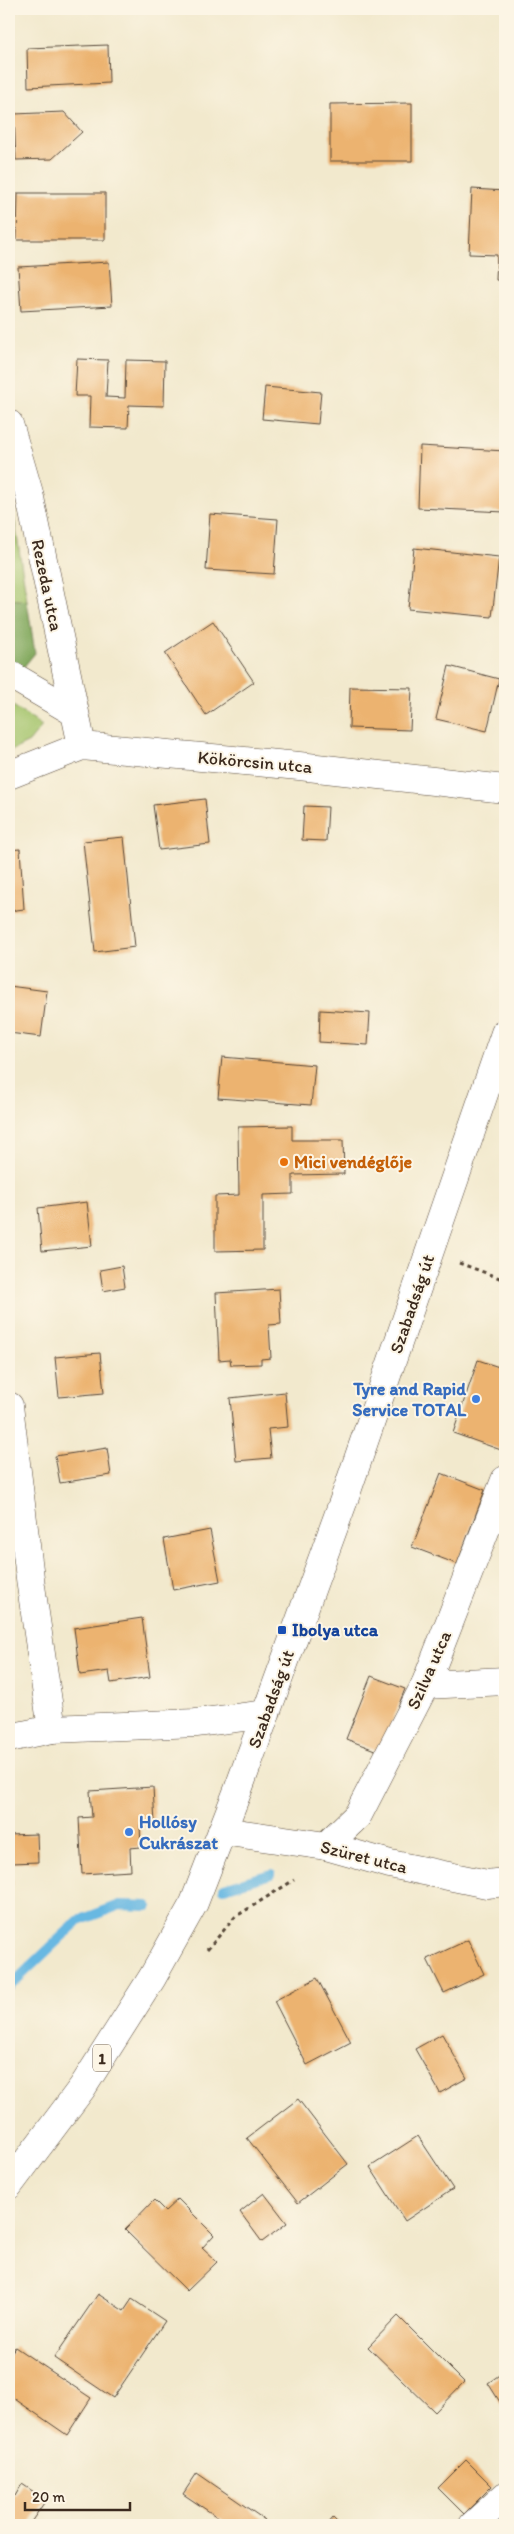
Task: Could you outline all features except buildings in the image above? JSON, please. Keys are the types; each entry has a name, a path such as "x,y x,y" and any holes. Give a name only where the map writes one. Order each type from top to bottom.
{"street":[{"name":"Rezeda utca","path":"9,424 29,493 82,746"},
{"path":"9,674 74,712"},
{"name":"Kökörcsin utca","path":"9,775 82,746 299,766 505,789"},
{"name":"Szabadság út","path":"9,2185 82,2088 152,1978 194,1903 266,1714 430,1253 505,1033"},
{"path":"9,1406 31,1586 52,1729"},
{"name":"Szilva utca","path":"326,1846 358,1815 425,1685 500,1506 505,1480"},
{"path":"425,1685 505,1681"},
{"path":"9,1738 52,1729 196,1723 266,1714"},
{"name":"Szüret utca","path":"222,1831 326,1846 390,1864 487,1884 505,1882"},
{"path":"473,2525 505,2496"}],"path":[{"path":"430,1253 505,1280"},
{"path":"204,1955 235,1918 294,1880"}],"green space":[{"path":"12,504 27,601 9,599 9,510"},
{"path":"9,599 27,601 35,653 9,685"},
{"path":"9,703 42,726 29,742 9,752"}],"waterway":[{"path":"224,1888 271,1874"},
{"path":"9,1987 78,1921 120,1905 147,1906"}],"place":[{"name":"Mici vendéglője","path":"284,1162"},
{"name":"Tyre and Rapid Service TOTAL","path":"476,1399"},
{"name":"Ibolya utca","path":"282,1630"},
{"name":"Hollósy Cukrászat","path":"129,1832"}]}
